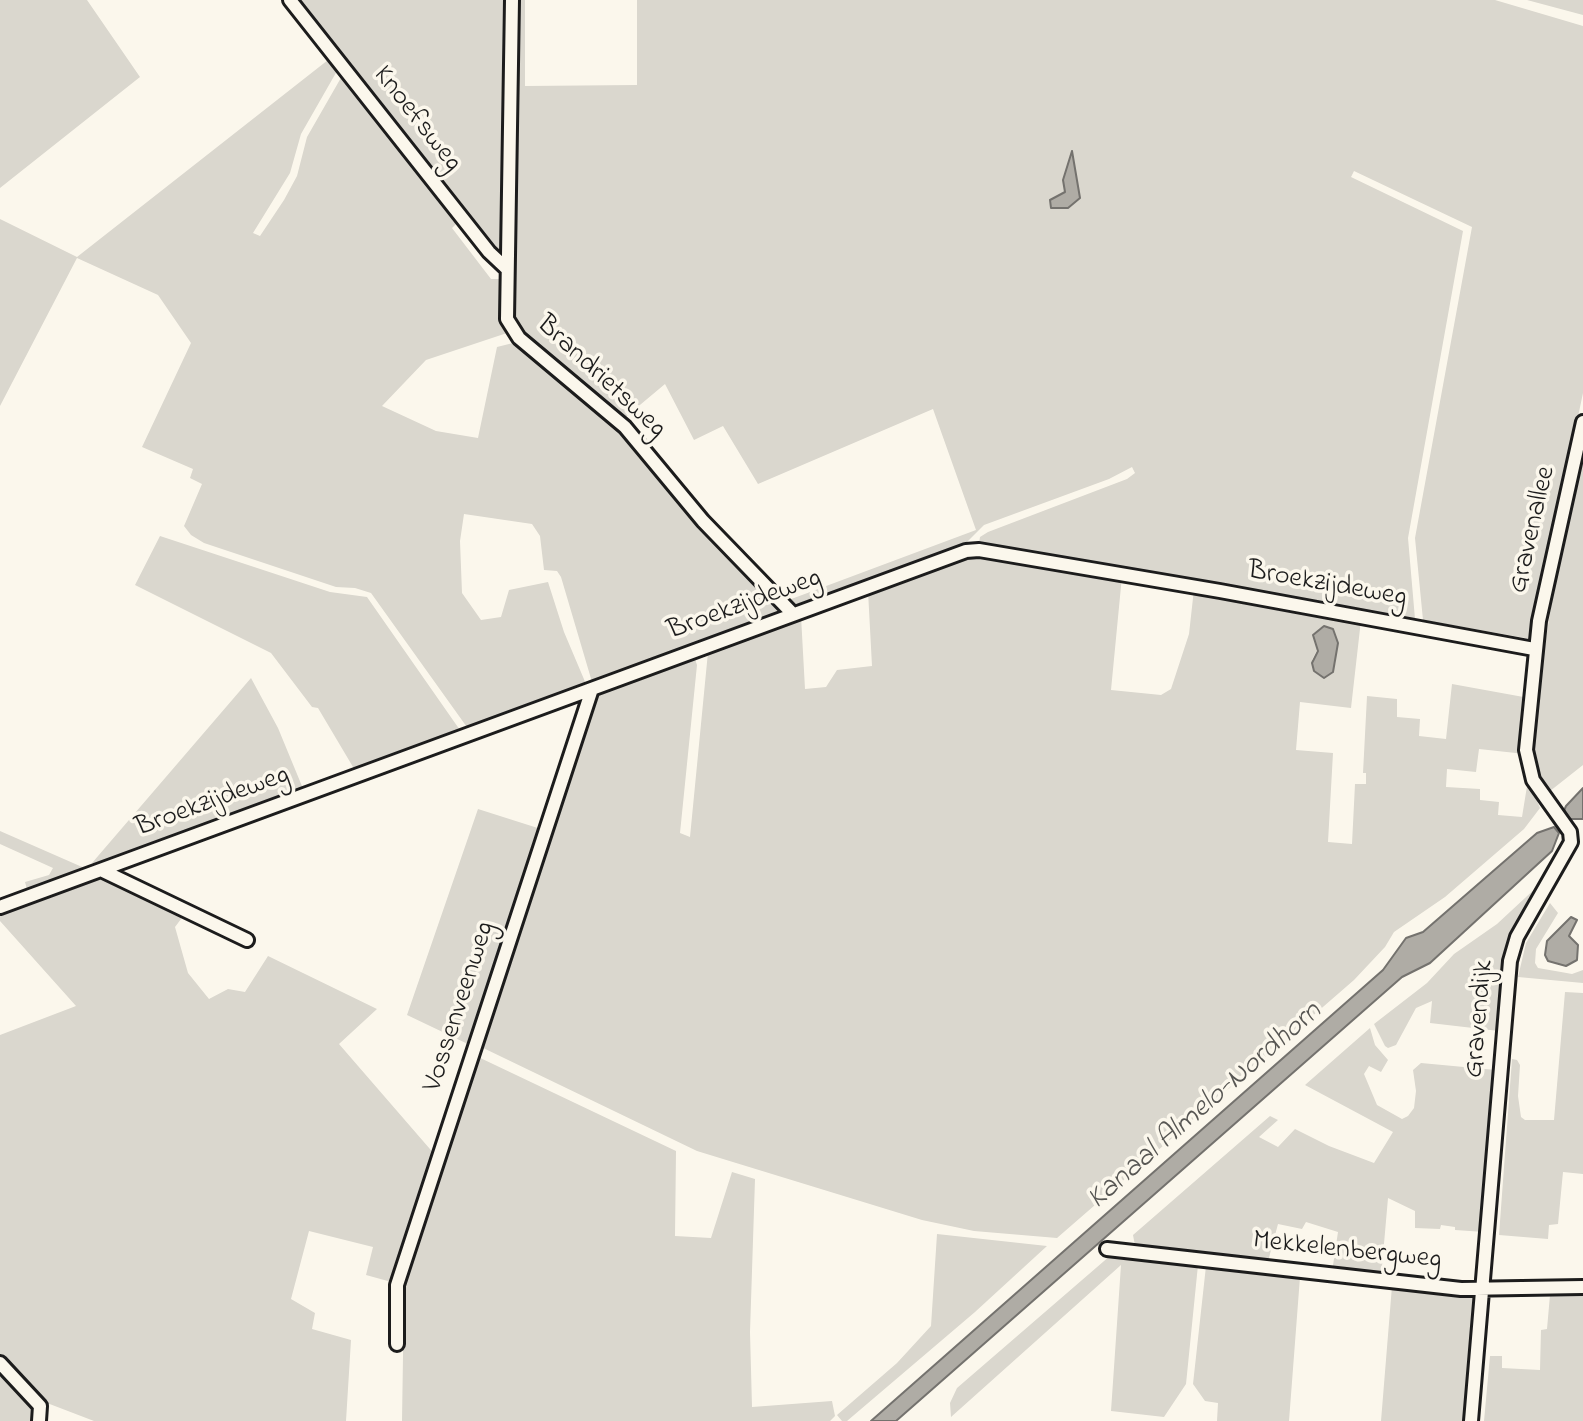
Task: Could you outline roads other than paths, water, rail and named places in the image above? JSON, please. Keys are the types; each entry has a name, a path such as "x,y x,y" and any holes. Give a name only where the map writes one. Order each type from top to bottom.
{"street":[{"name":"Knoefsweg","path":"290,0 489,252 507,269"},
{"name":"Brandrietsweg","path":"512,0 507,319 519,338 625,427 703,521 792,613"},
{"name":"Gravenallee","path":"1534,649 1583,422"},
{"name":"Broekzijdeweg","path":"0,907 966,551 979,550 1534,649"},
{"name":"Gravendijk","path":"1471,1421 1512,949 1571,842 1570,832 1532,780 1527,761 1534,649"},
{"name":"Vossenveenweg","path":"397,1344 397,1285 592,689"},
{"path":"101,870 247,940"},
{"name":"Mekkelenbergweg","path":"1107,1249 1482,1290 1583,1287"},
{"path":"0,1363 40,1406 40,1421"}],"water label":[{"name":"Kanaal Almelo-Nordhorn","path":"1206,1107"}]}
